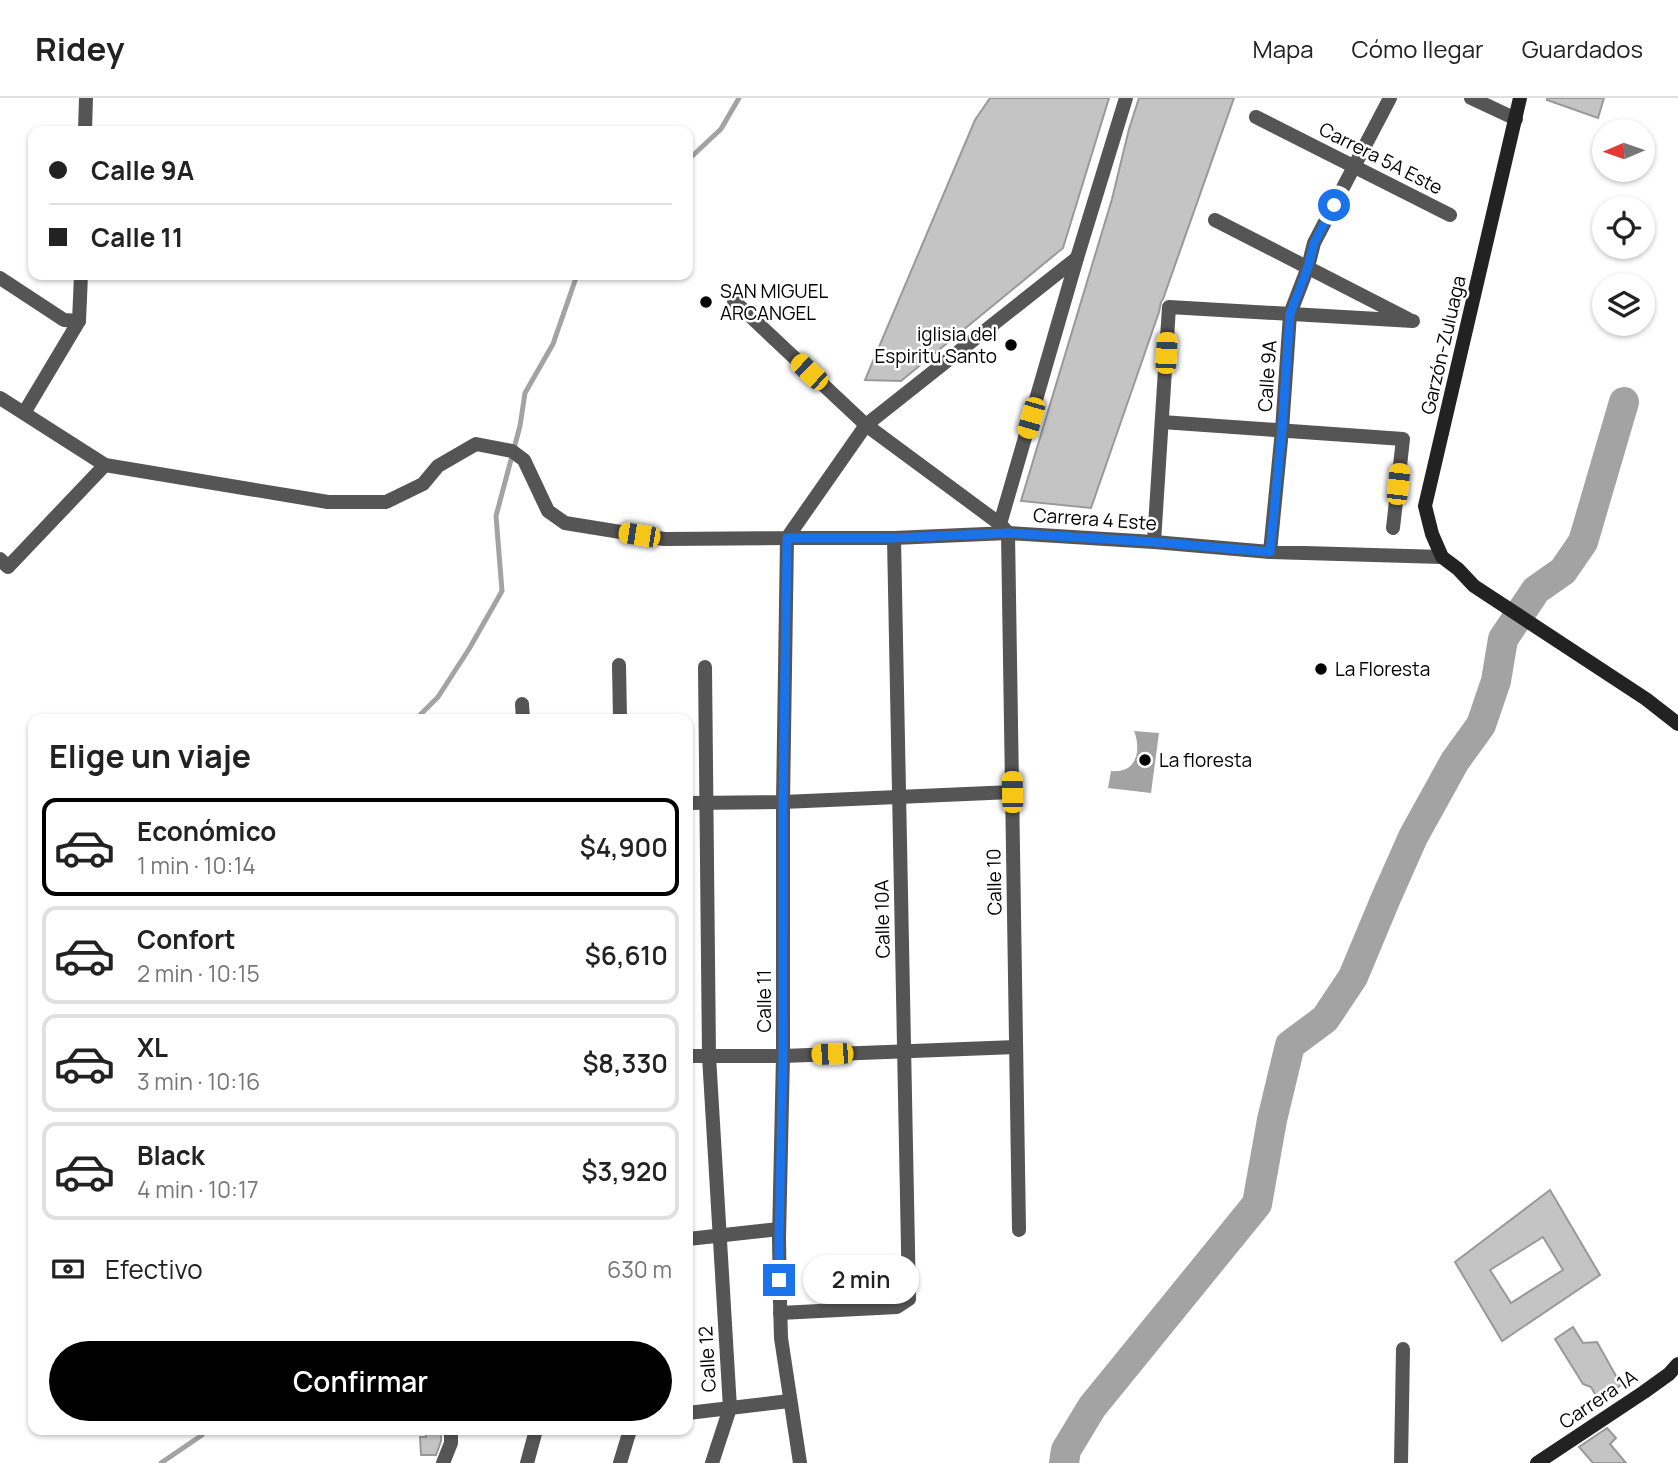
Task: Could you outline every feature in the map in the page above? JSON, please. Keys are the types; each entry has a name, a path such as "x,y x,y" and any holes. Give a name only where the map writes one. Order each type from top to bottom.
{"main road":[{"name":"Garzón-Zuluaga","path":"1520,98 1425,506 1442,557 1474,586 1646,699 1678,724"},
{"name":"Carrera 1A","path":"1537,1463 1644,1392 1678,1364"}],"street":[{"path":"85,126 86,98"},
{"name":"Calle 10","path":"1019,1230 1012,792 1004,528 1077,258 1126,98"},
{"name":"Calle 9A","path":"1270,552 1290,314 1314,243 1390,98"},
{"path":"1471,98 1516,119"},
{"name":"Carrera 5A Este","path":"1256,117 1450,215"},
{"path":"1154,542 1169,307 1413,321 1215,220"},
{"path":"787,538 866,425 1077,258"},
{"path":"0,278 64,320 79,321"},
{"path":"24,413 79,321 80,280"},
{"path":"734,301 866,425 1004,528"},
{"path":"0,398 105,465 8,568 0,559"},
{"path":"1161,422 1403,439 1393,528"},
{"name":"Carrera 4 Este","path":"105,465 328,502 386,502 423,484 439,466 476,444 512,451 524,460 548,511 565,523 664,539 894,538 1004,528 1270,552 1442,557"},
{"name":"Calle 11","path":"787,538 780,1313 789,1401 800,1463"},
{"name":"Calle 10A","path":"780,1313 897,1307 909,1299 894,538"},
{"path":"619,665 620,714"},
{"name":"Calle 12","path":"705,667 709,1056 730,1408"},
{"path":"522,704 523,714"},
{"path":"693,803 783,802 1012,792"},
{"path":"693,1056 783,1056 1016,1048"},
{"path":"693,1239 779,1229"},
{"path":"1401,1463 1403,1349"},
{"path":"693,1412 789,1401"},
{"path":"712,1463 730,1408"},
{"path":"527,1463 535,1435"},
{"path":"620,1463 628,1435"},
{"path":"443,1463 451,1436"}],"shaded area":[{"name":"La floresta","path":"1134,731 1159,733 1151,793 1108,788 1111,771 1126,769 1135,760 1137,746"}],"building":[{"path":"990,98 1109,98 1063,248 901,381 865,380 975,120"},
{"path":"1139,98 1234,98 1091,508 1021,501 1112,199"},
{"path":"1547,98 1604,98 1598,118"},
{"path":"1550,1190 1600,1275 1502,1341 1455,1262","holes":["1543,1237 1563,1270 1511,1303 1490,1270"]},
{"path":"1573,1327 1583,1343 1597,1342 1621,1385 1599,1401 1591,1387 1583,1384 1555,1339"},
{"path":"1607,1428 1616,1438 1610,1444 1626,1463 1593,1463 1579,1447"},
{"path":"441,1435 436,1455 421,1455 420,1437"}],"waterway":[{"path":"693,155 721,129 739,98"},
{"path":"421,714 438,697 502,591 496,516 520,426 525,393 553,344 575,280"},
{"path":"1064,1463 1066,1450 1092,1407 1257,1204 1272,1120 1290,1045 1325,1019 1353,977 1413,837 1455,761 1481,725 1496,681 1503,639 1536,590 1563,571 1583,542 1624,402"},
{"path":"161,1463 202,1435"}],"place":[{"name":"SAN MIGUEL ARCANGEL","path":"706,302"},
{"name":"iglisia del Espiritu Santo","path":"1011,345"},
{"name":"La Floresta","path":"1321,669"},
{"name":"La floresta","path":"1145,760"}],"route":[{"path":"779,1280 787,538 894,538 1008,533 1270,552 1290,314 1314,243 1334,205"}]}
